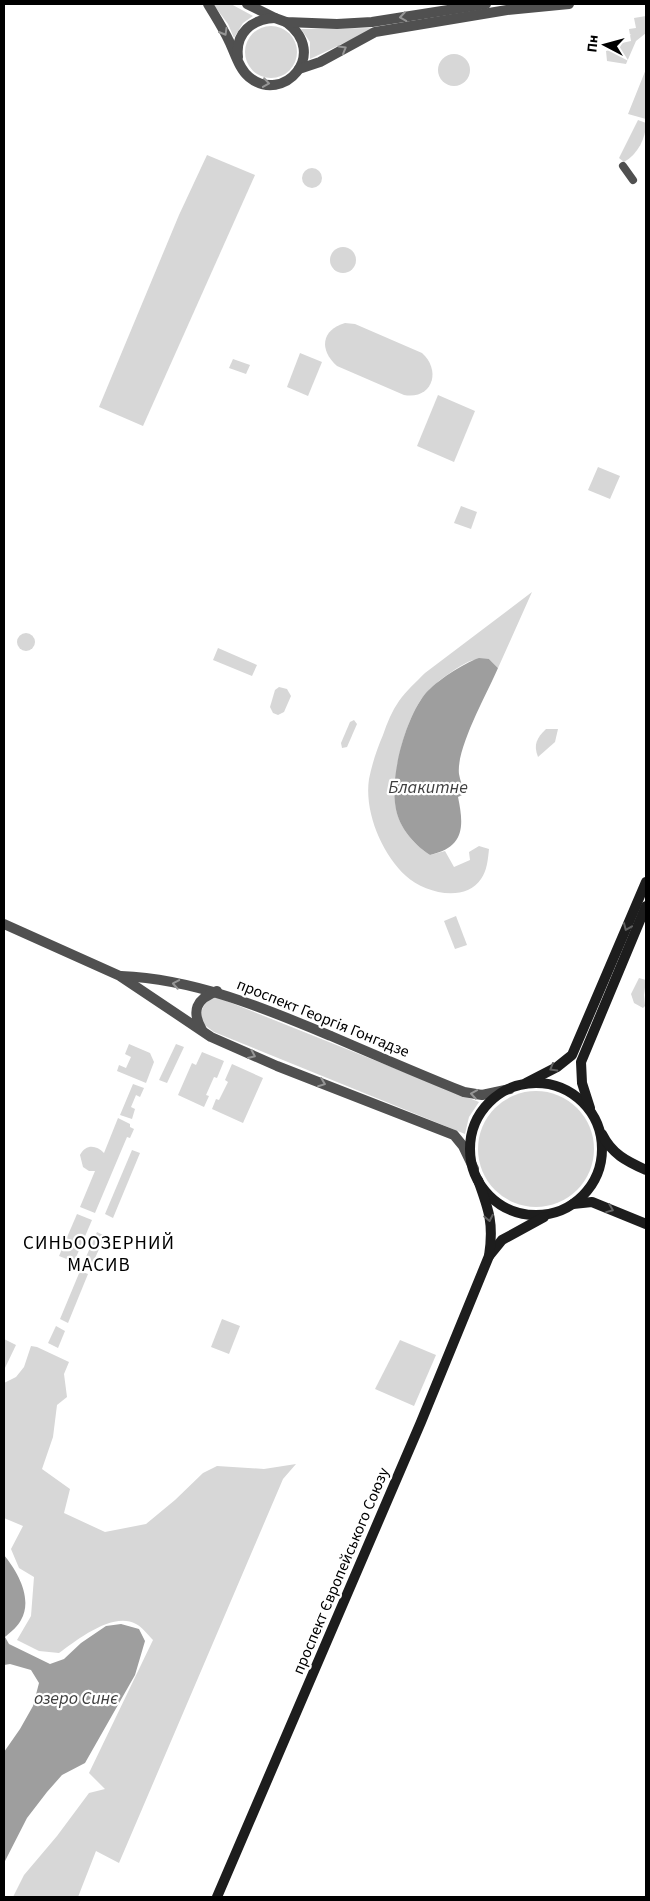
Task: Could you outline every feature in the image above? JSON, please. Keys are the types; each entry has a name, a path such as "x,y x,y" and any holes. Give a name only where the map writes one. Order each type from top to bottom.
{"main road":[{"path":"523,1085 557,1067 572,1055 646,882"},
{"path":"646,906 581,1062 582,1083 593,1116 607,1145 615,1154 646,1170"},
{"path":"593,1116 580,1100 563,1089 536,1083 510,1089 488,1105 474,1128 471,1156 478,1180 493,1199 514,1211 531,1215 549,1214 572,1204 592,1202 646,1224"},
{"path":"572,1204 590,1187 598,1170 602,1152 598,1128"},
{"name":"проспект Європейського Союзу","path":"217,1897 421,1422 489,1256 492,1236 490,1220 478,1180"},
{"name":"проспект Європейського Союзу","path":"489,1256 502,1240 549,1214"}],"street":[{"path":"208,4 229,40 242,70 250,78 260,83 271,85 282,83 292,78 299,69 303,59 304,48 301,37 295,28 286,22 247,4"},
{"path":"286,22 337,24 372,22 438,7 486,4"},
{"path":"299,69 320,62 374,32 507,10 570,4"},
{"path":"238,61 238,44 245,30 259,21 275,18"},
{"path":"623,166 633,180"},
{"name":"проспект Георгія Гонгадзе","path":"4,924 120,976 211,1037 277,1066 454,1135 464,1146 474,1169"},
{"name":"проспект Георгія Гонгадзе","path":"120,976 143,977 216,991 464,1092 482,1096 510,1089"},
{"path":"202,1030 197,1022 196,1011 198,1005 207,995 216,991"}],"shaded area":[{"path":"213,4 231,4 253,16 243,23 234,38 228,24"},
{"path":"646,16 646,33 636,41 626,64 607,61 606,51 631,41 629,29 636,28 634,18"},
{"path":"266,26 276,26 290,33 297,47 297,57 290,71 276,78 266,78 256,74 249,67 245,57 245,47 249,37 256,30"},
{"path":"376,28 310,59 310,42 301,29"},
{"path":"454,54 460,55 465,59 469,64 469,76 465,81 460,85 454,86 448,85 443,81 439,76 438,70 439,64 443,59 448,55"},
{"path":"646,69 646,119 628,114"},
{"path":"638,120 646,123 643,140 633,155 624,162 619,158"},
{"path":"207,155 255,175 143,426 99,407 179,215"},
{"path":"312,168 319,171 322,178 319,185 312,188 305,185 302,178 305,171"},
{"path":"343,247 352,251 356,260 352,269 343,273 334,269 330,260 334,251"},
{"path":"345,323 355,324 422,353 432,368 431,383 427,389 414,395 404,395 337,366 327,354 325,341 331,330"},
{"path":"300,353 322,362 308,396 287,387"},
{"path":"233,359 250,365 246,374 229,368"},
{"path":"438,395 475,411 454,462 417,446"},
{"path":"598,467 620,476 610,499 588,490"},
{"path":"461,506 477,512 471,529 454,523"},
{"path":"532,592 498,668 489,659 468,662 435,685 419,703 412,716 402,745 396,776 396,810 402,826 417,845 430,855 445,851 454,867 470,860 469,852 479,846 489,849 485,872 474,886 465,891 455,893 433,891 406,876 397,867 382,844 369,805 369,779 375,757 392,713 399,701 412,686 425,673"},
{"path":"26,633 32,636 35,642 32,648 26,651 20,648 17,642 20,636"},
{"path":"218,648 257,665 252,676 213,660"},
{"path":"279,687 287,689 291,696 284,712 278,715 273,713 270,707 275,690"},
{"path":"354,720 357,724 347,747 342,748 341,743 350,722"},
{"path":"546,729 558,729 555,742 538,757 537,741"},
{"path":"456,916 467,945 455,949 444,921"},
{"path":"639,978 646,980 645,1006 643,1008 634,1003 631,994"},
{"path":"214,996 479,1102 469,1117 465,1134 214,1032 202,1023 201,1014 205,1004"},
{"path":"129,1044 150,1053 154,1062 146,1083 117,1071 119,1065 126,1068 131,1057 125,1054"},
{"path":"176,1044 184,1047 167,1083 159,1080"},
{"path":"202,1052 224,1061 217,1078 214,1077 206,1095 209,1096 204,1107 178,1095 192,1063 196,1065"},
{"path":"232,1064 263,1078 243,1123 212,1109 216,1099 219,1100 228,1082 225,1080"},
{"path":"133,1084 144,1088 140,1097 136,1095 131,1107 135,1109 132,1119 120,1115"},
{"path":"536,1091 558,1095 568,1100 577,1108 585,1117 590,1127 594,1149 590,1171 585,1181 577,1190 568,1198 558,1203 536,1207 514,1203 504,1198 495,1190 487,1181 482,1171 478,1149 482,1127 487,1117 495,1108 504,1100 514,1095"},
{"path":"118,1118 130,1124 130,1127 134,1129 130,1138 127,1137 95,1213 80,1207 95,1171 89,1171 83,1167 80,1155 88,1147 98,1148 104,1153"},
{"path":"132,1150 140,1153 113,1218 105,1214"},
{"path":"77,1214 92,1220 74,1262 59,1256"},
{"path":"97,1232 105,1236 90,1269 82,1266"},
{"path":"80,1271 88,1274 68,1323 60,1319"},
{"path":"222,1319 240,1326 229,1354 211,1347"},
{"path":"56,1326 65,1331 58,1348 48,1343"},
{"path":"4,1339 16,1345 4,1370"},
{"path":"400,1340 436,1355 414,1406 375,1389"},
{"path":"31,1346 69,1362 64,1374 67,1397 57,1405 53,1437 42,1469 70,1489 64,1513 105,1532 146,1524 203,1473 217,1466 264,1469 296,1464 283,1479 119,1863 96,1851 78,1897 13,1897 24,1875 57,1836 89,1793 105,1789 89,1773 153,1640 138,1625 127,1621 117,1621 106,1624 85,1635 59,1653 39,1651 17,1640 31,1616 34,1577 19,1568 11,1549 23,1526 4,1518 4,1383 16,1377 24,1367"}],"water":[{"name":"Блакитне","path":"479,658 489,659 498,668 473,721 462,750 459,774 466,793 458,797 461,826 456,841 450,847 430,855 417,845 407,833 396,811 395,776 401,746 418,704 425,694 450,673"},
{"name":"озеро Синє","path":"4,1555 19,1578 25,1595 24,1612 20,1622 5,1637 9,1644 50,1664 64,1659 81,1643 106,1626 121,1624 139,1629 145,1641 135,1675 85,1763 62,1775 47,1792 27,1818 4,1863 4,1752 33,1706 39,1683 31,1670 10,1664 4,1665"}],"district":[{"name":"СИНЬООЗЕРНИЙ МАСИВ","path":"99,1254"}]}
